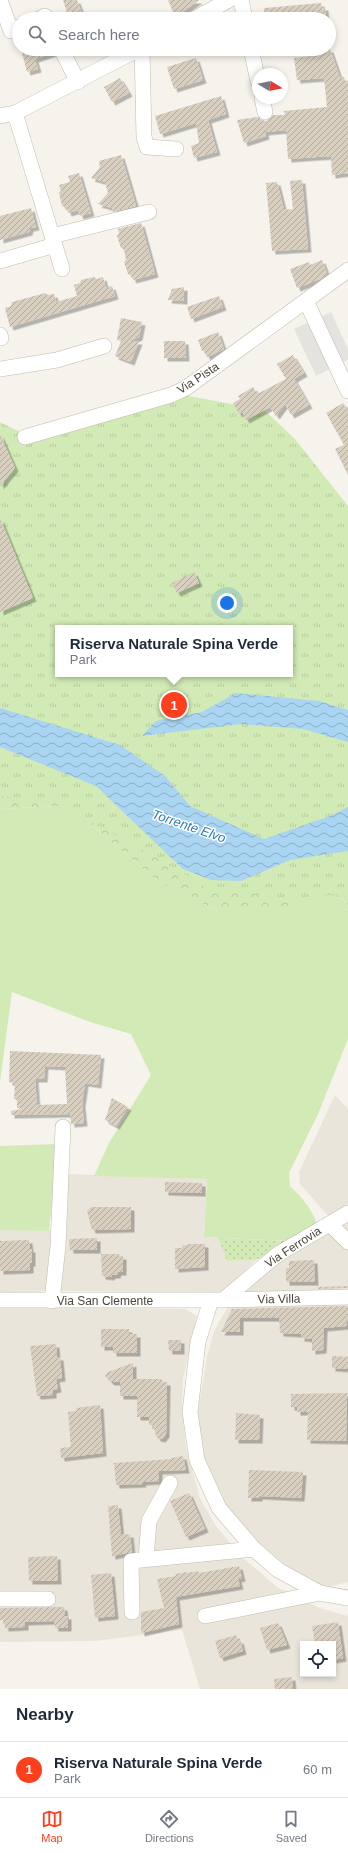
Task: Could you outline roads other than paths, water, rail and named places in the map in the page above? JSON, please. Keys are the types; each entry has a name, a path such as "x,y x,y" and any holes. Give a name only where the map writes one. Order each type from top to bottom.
{"street":[{"path":"0,0 12,30"},
{"path":"207,12 229,0"},
{"path":"241,0 244,12"},
{"path":"65,56 78,82"},
{"path":"0,116 15,113 127,56"},
{"path":"140,56 144,137 147,147 176,149"},
{"path":"253,56 255,68"},
{"path":"15,113 62,269"},
{"path":"0,260 54,240 149,212"},
{"name":"Via Pista","path":"25,437 171,395 201,377 348,270"},
{"path":"306,301 348,391"},
{"path":"0,370 58,360 104,346"},
{"path":"52,1301 58,1246 63,1127"},
{"name":"Via Ferrovia","path":"217,1300 278,1254 348,1213"},
{"path":"330,1224 348,1242"},
{"name":"Via Villa","path":"217,1300 348,1297"},
{"name":"Via San Clemente","path":"0,1300 217,1300"},
{"path":"217,1300 198,1342 190,1412 197,1460 219,1508 254,1549 278,1570 320,1593 348,1598"},
{"path":"146,1558 149,1521 170,1483"},
{"path":"132,1612 130,1561 146,1558 254,1549"},
{"path":"205,1616 320,1593"},
{"path":"0,1599 48,1599"}],"water":[{"path":"236,693 319,701 348,710 348,742 303,729 241,724 142,736 156,721 202,712"},
{"name":"Torrente Elvo","path":"0,708 120,745 165,776 190,806 264,839 330,816 348,807 348,851 290,860 241,881 211,880 183,869 96,786 0,747"}],"place":[{"name":"Riserva Naturale Spina Verde","path":"174,705"}]}
